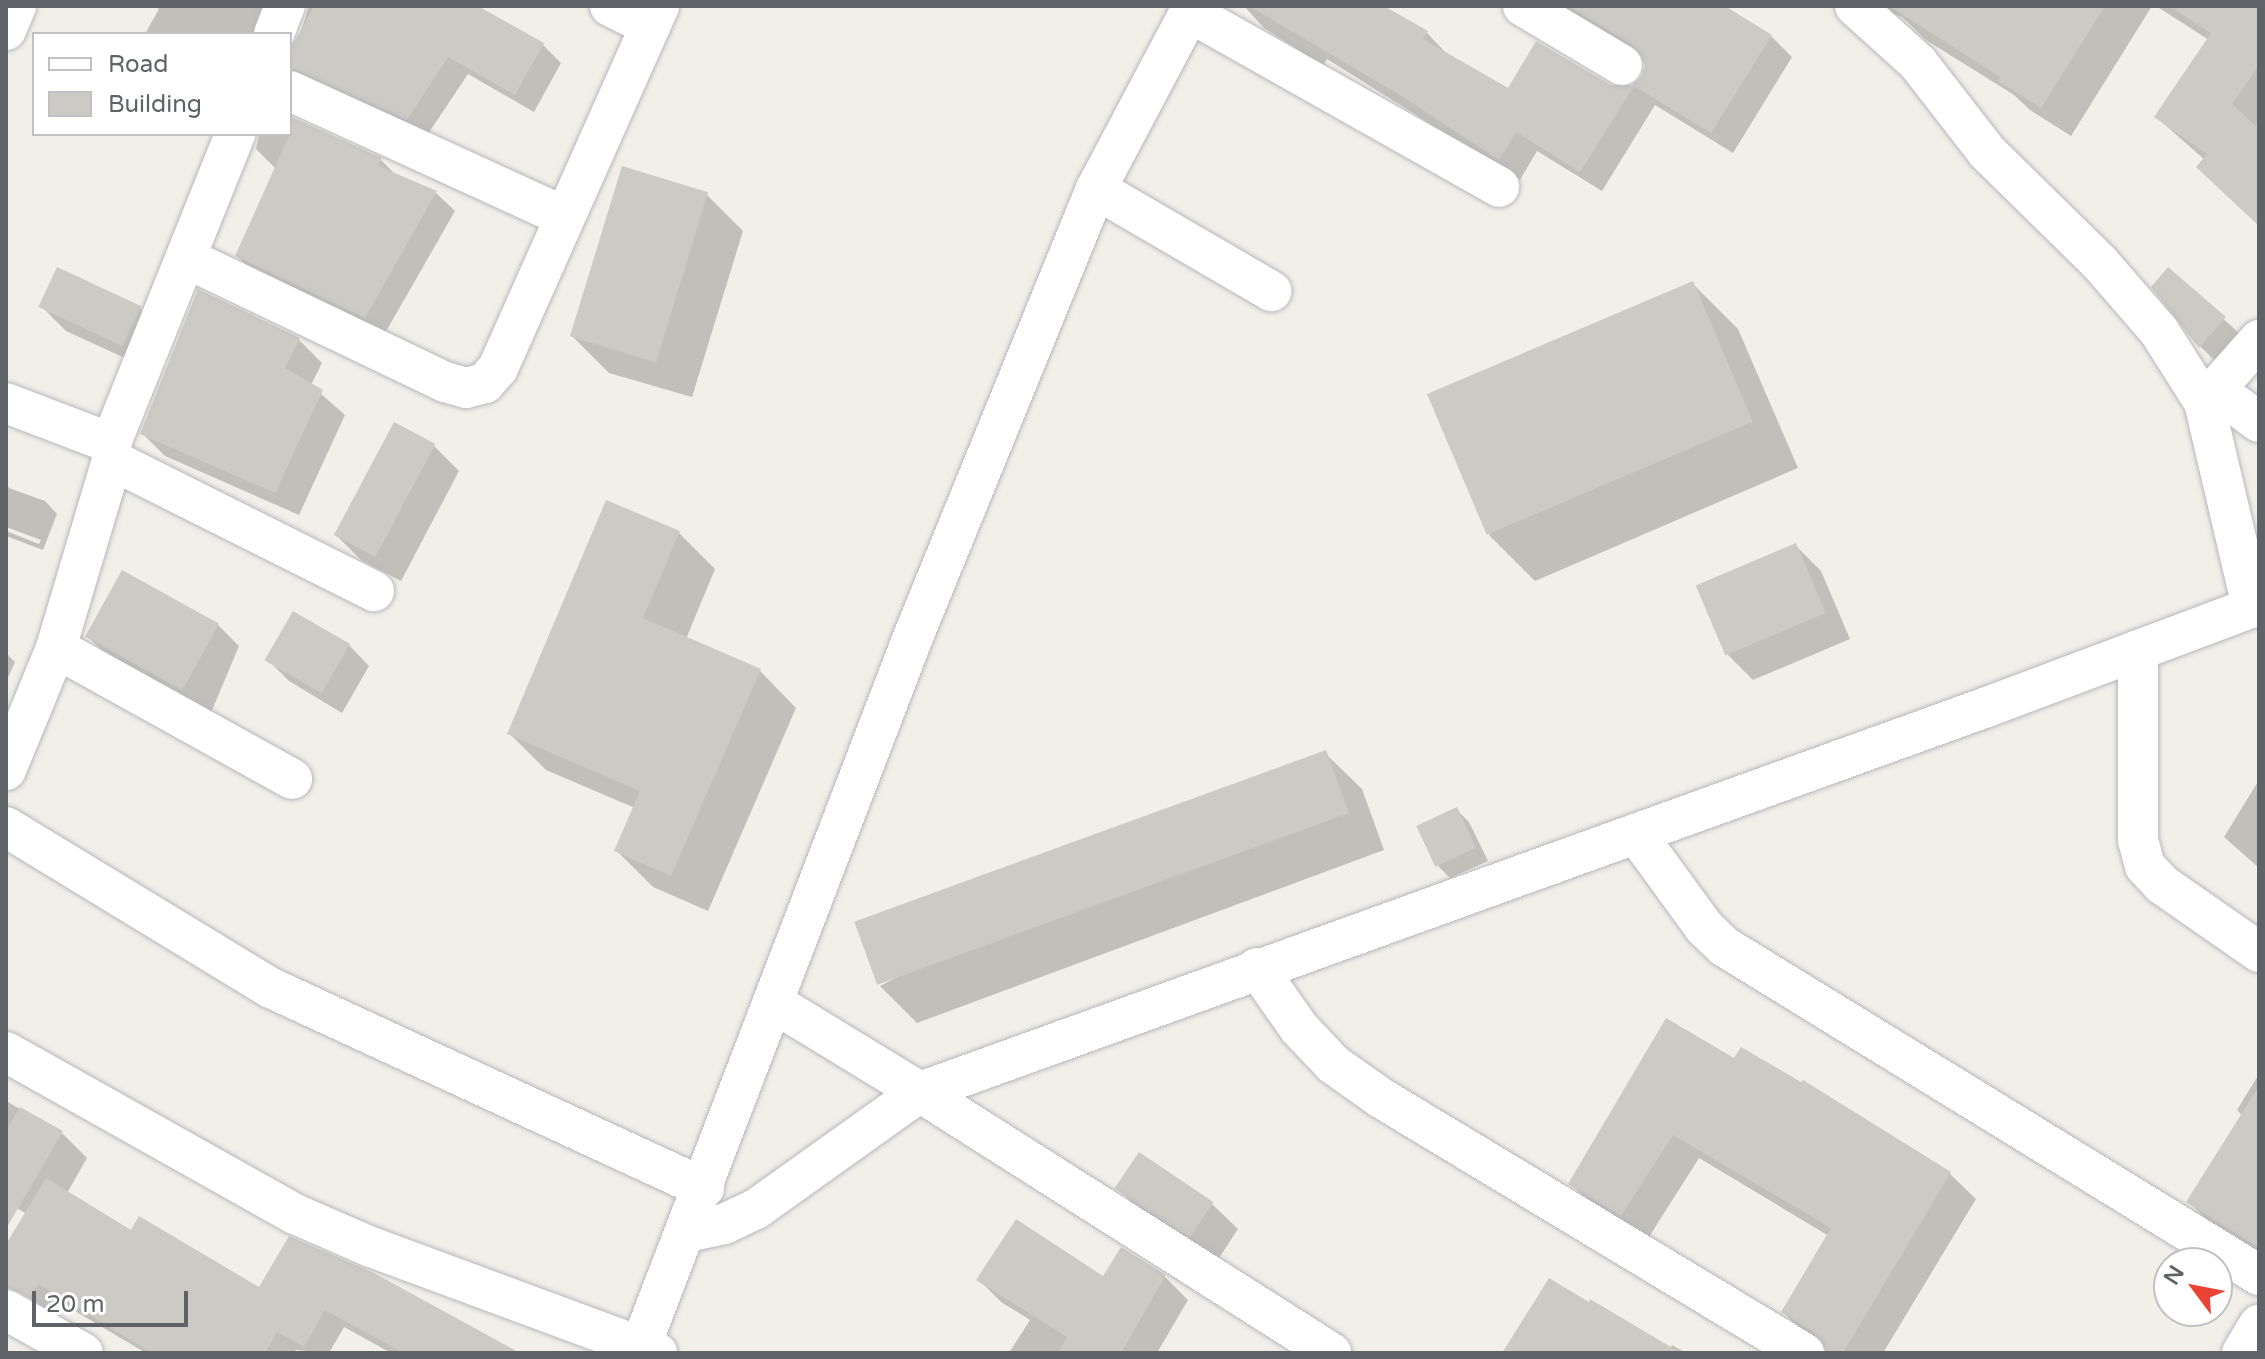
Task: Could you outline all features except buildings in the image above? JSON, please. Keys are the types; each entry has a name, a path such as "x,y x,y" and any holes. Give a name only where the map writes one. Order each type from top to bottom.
{"street":[{"path":"6,30 16,6"},
{"path":"275,32 285,6"},
{"path":"186,258 445,382 466,388 485,383 498,368 655,16 610,6"},
{"path":"1523,6 1622,65"},
{"path":"1855,6 1918,63 1987,152 2100,263 2159,331 2208,395 2259,422"},
{"path":"6,1052 295,1214 582,1341 645,1350 913,637 1096,189 1191,9 1499,187"},
{"path":"292,92 565,217"},
{"path":"6,770 56,648 111,451 234,136"},
{"path":"1096,189 1271,291"},
{"path":"2208,395 2259,340"},
{"path":"687,1232 724,1224 756,1209 920,1092 1257,968 1637,835 2255,606 2208,395"},
{"path":"6,403 111,451 374,591"},
{"path":"56,648 292,779"},
{"path":"2138,650 2138,840 2145,866 2163,885 2259,952"},
{"path":"6,827 271,988 704,1188"},
{"path":"1637,835 1704,927 1725,947 2259,1275"},
{"path":"1257,968 1299,1028 1333,1064 1381,1098 1804,1353"},
{"path":"774,1003 1331,1353"},
{"path":"6,1310 83,1353"},
{"path":"2242,1353 2259,1325"}]}
